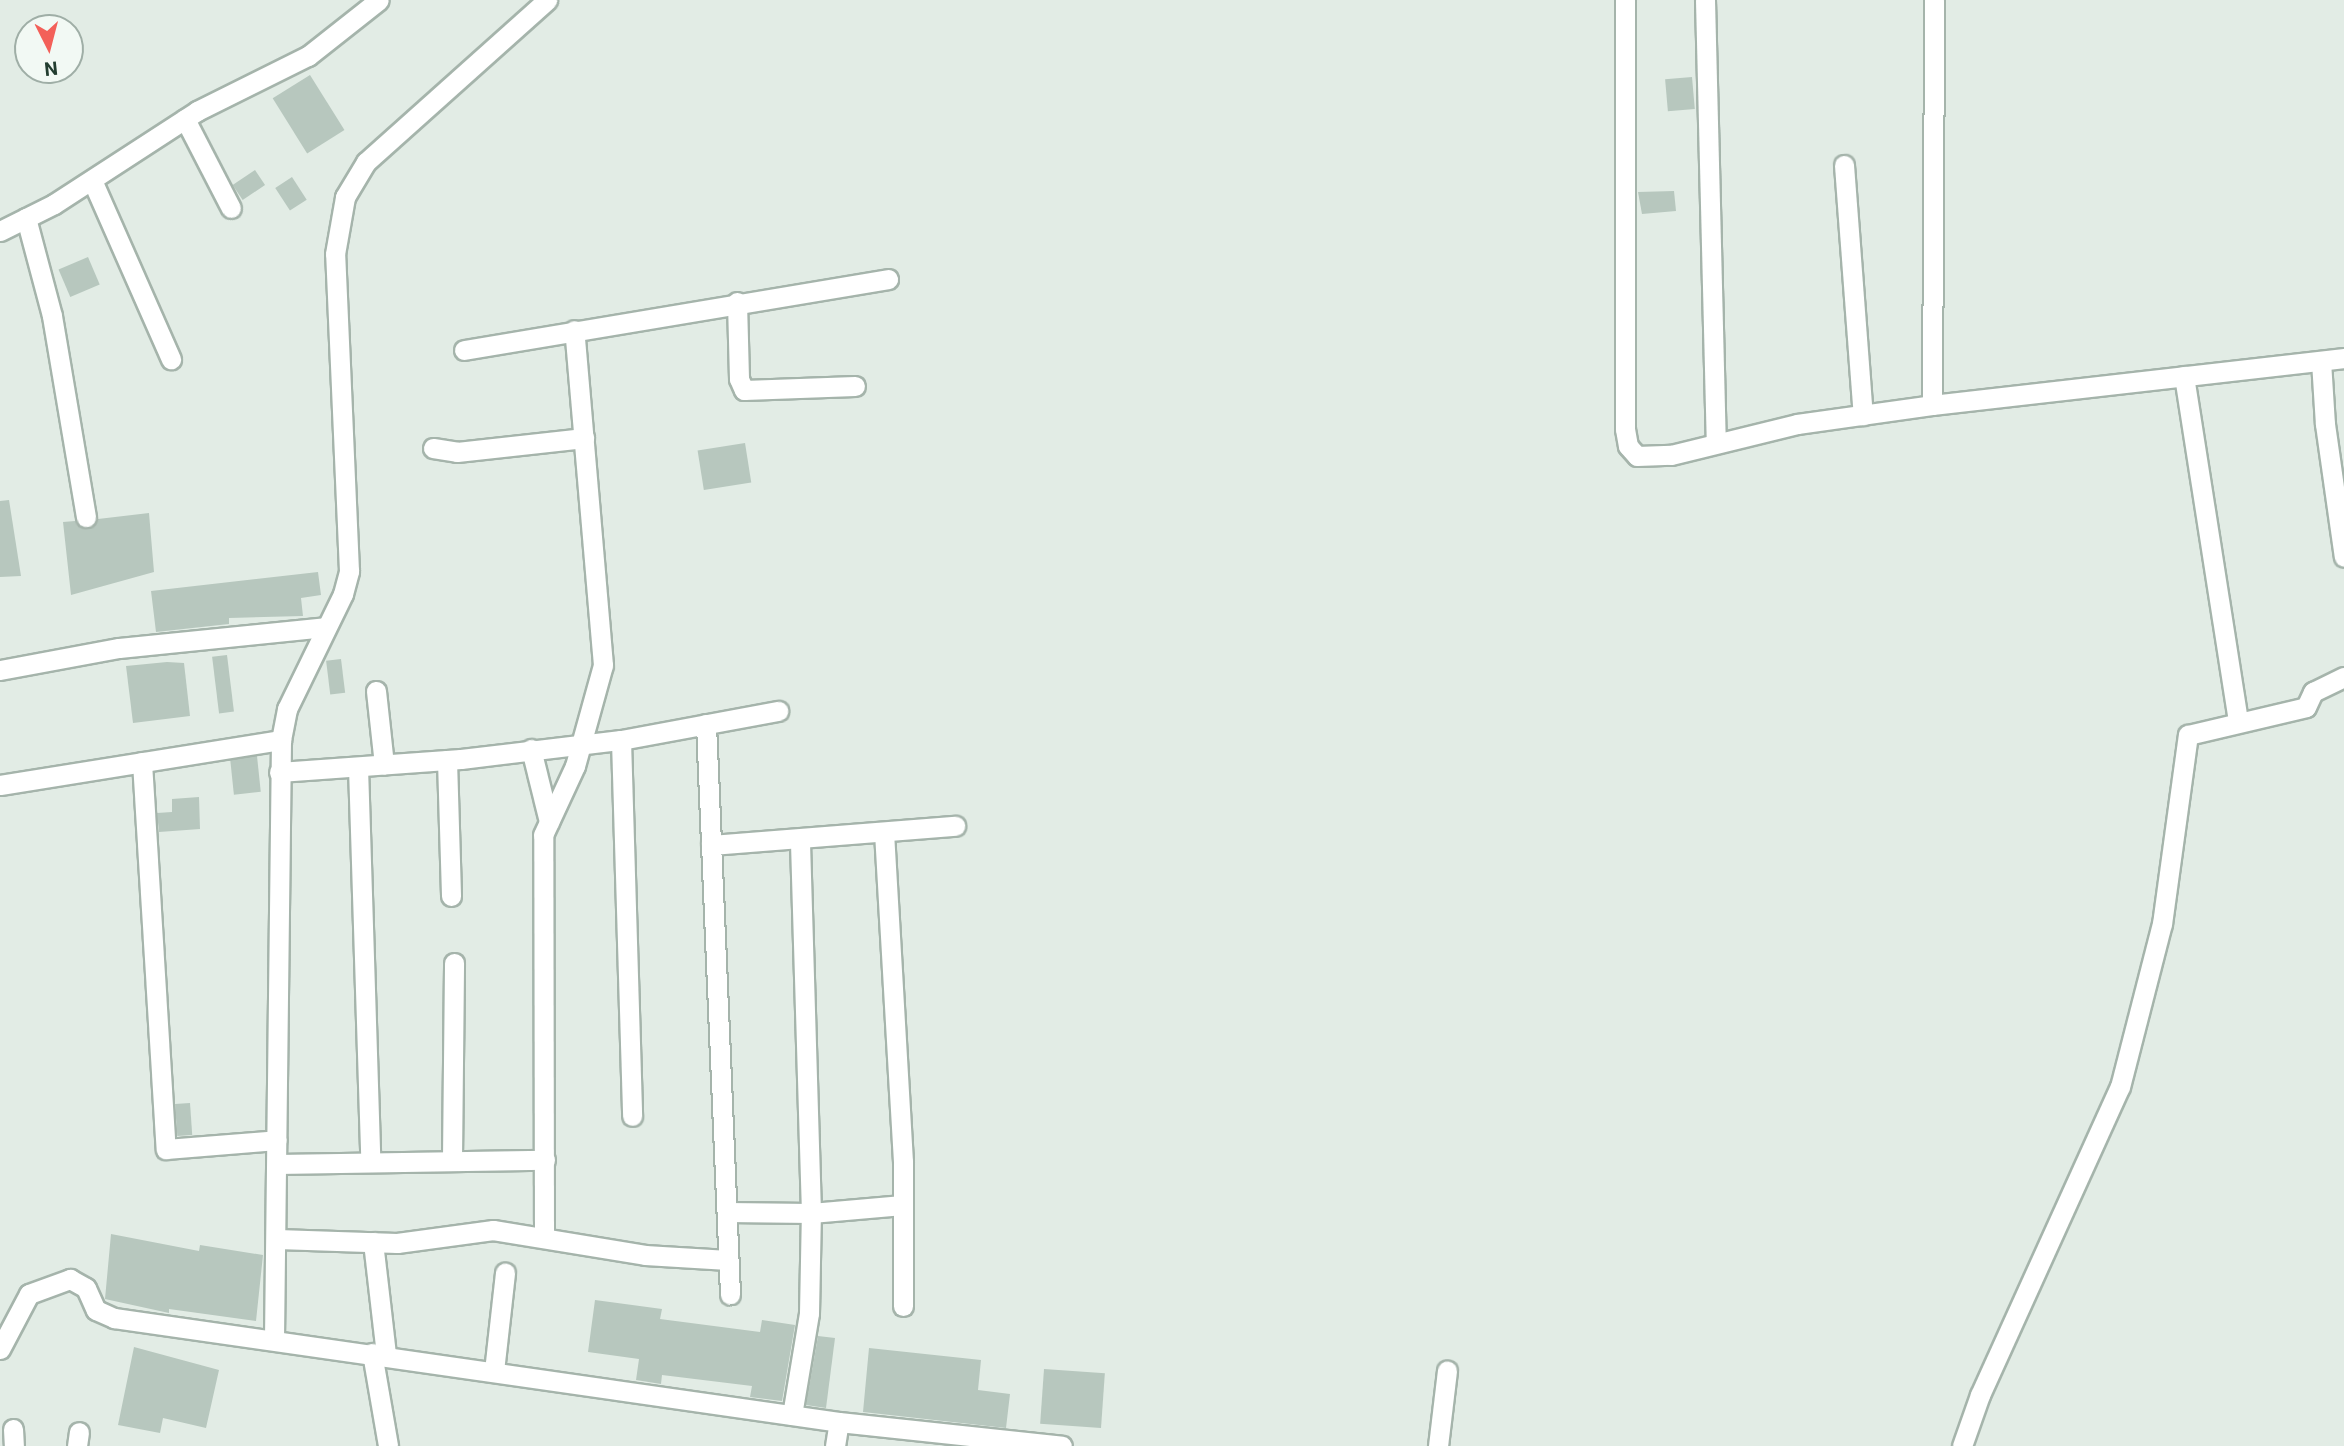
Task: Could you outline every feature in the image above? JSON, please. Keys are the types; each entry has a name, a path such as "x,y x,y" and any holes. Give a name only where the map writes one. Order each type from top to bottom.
{"street":[{"path":"0,232 92,180 185,119 308,56 379,0"},
{"path":"274,1339 277,1239 279,772 287,709 343,594 351,546 335,281 345,197 366,162 547,0"},
{"path":"1625,0 1628,446 1637,456 1649,458 1716,442 1931,405 2344,358 2344,350"},
{"path":"1705,0 1716,442"},
{"path":"1931,405 1934,0"},
{"path":"185,119 231,208"},
{"path":"1844,164 1863,415"},
{"path":"92,180 171,359"},
{"path":"26,218 52,316 86,517"},
{"path":"464,350 737,302 888,279"},
{"path":"737,302 739,379 744,390 855,386"},
{"path":"544,1236 541,852 549,821 575,766 579,743 594,705 603,665 574,330"},
{"path":"2321,361 2325,424 2344,557"},
{"path":"2185,376 2238,722"},
{"path":"433,448 457,452 584,438"},
{"path":"0,670 119,648 325,627"},
{"path":"1962,1446 1980,1395 2120,1087 2162,924 2184,744 2196,730 2306,707 2313,692 2344,677"},
{"path":"376,691 384,765"},
{"path":"279,772 447,760 621,740 778,711"},
{"path":"706,724 730,1294"},
{"path":"0,785 281,740"},
{"path":"621,740 632,1116"},
{"path":"531,749 549,821"},
{"path":"447,760 451,897"},
{"path":"142,762 166,1149 277,1140"},
{"path":"358,767 370,1159"},
{"path":"711,845 955,826"},
{"path":"884,832 903,1205 903,1306"},
{"path":"792,1415 809,1313 811,1213 800,840"},
{"path":"452,1158 454,963"},
{"path":"277,1164 370,1159 545,1160"},
{"path":"727,1212 811,1213 903,1205"},
{"path":"277,1239 373,1242 493,1230 544,1236 645,1255 728,1260"},
{"path":"373,1242 379,1354 388,1446"},
{"path":"494,1371 505,1273"},
{"path":"0,1349 29,1294 69,1279 86,1288 96,1310 114,1318 839,1422 1062,1446"},
{"path":"1438,1446 1447,1371"},
{"path":"835,1446 839,1422"}],"building":[{"path":"310,75 344,130 307,153 273,98"},
{"path":"1692,77 1695,109 1668,111 1665,79"},
{"path":"255,170 265,185 243,200 233,185"},
{"path":"292,177 307,200 290,211 275,188"},
{"path":"1674,191 1676,211 1642,214 1638,192"},
{"path":"88,257 100,285 70,297 59,270"},
{"path":"745,443 751,483 704,490 698,451"},
{"path":"9,500 21,576 0,577 0,501"},
{"path":"149,513 154,572 71,595 63,522 75,521 87,529 98,519"},
{"path":"318,572 321,595 301,598 303,616 229,618 229,624 156,632 151,591"},
{"path":"227,655 234,712 219,713 212,657"},
{"path":"341,659 345,693 330,695 326,661"},
{"path":"184,663 190,716 133,723 126,666"},
{"path":"257,756 261,792 234,795 230,759"},
{"path":"199,797 200,829 159,832 157,813 172,812 172,799"},
{"path":"190,1103 192,1135 177,1136 175,1104"},
{"path":"111,1234 199,1251 200,1245 263,1255 256,1321 169,1309 169,1313 105,1299"},
{"path":"595,1300 662,1309 660,1319 760,1332 762,1320 795,1325 782,1401 750,1397 752,1386 662,1375 661,1384 636,1380 639,1359 588,1352"},
{"path":"818,1336 835,1338 826,1408 806,1405"},
{"path":"134,1347 219,1370 206,1428 163,1418 160,1433 118,1425"},
{"path":"869,1348 981,1360 978,1390 1010,1394 1006,1428 863,1412"},
{"path":"1044,1369 1105,1373 1101,1428 1040,1424"}]}
